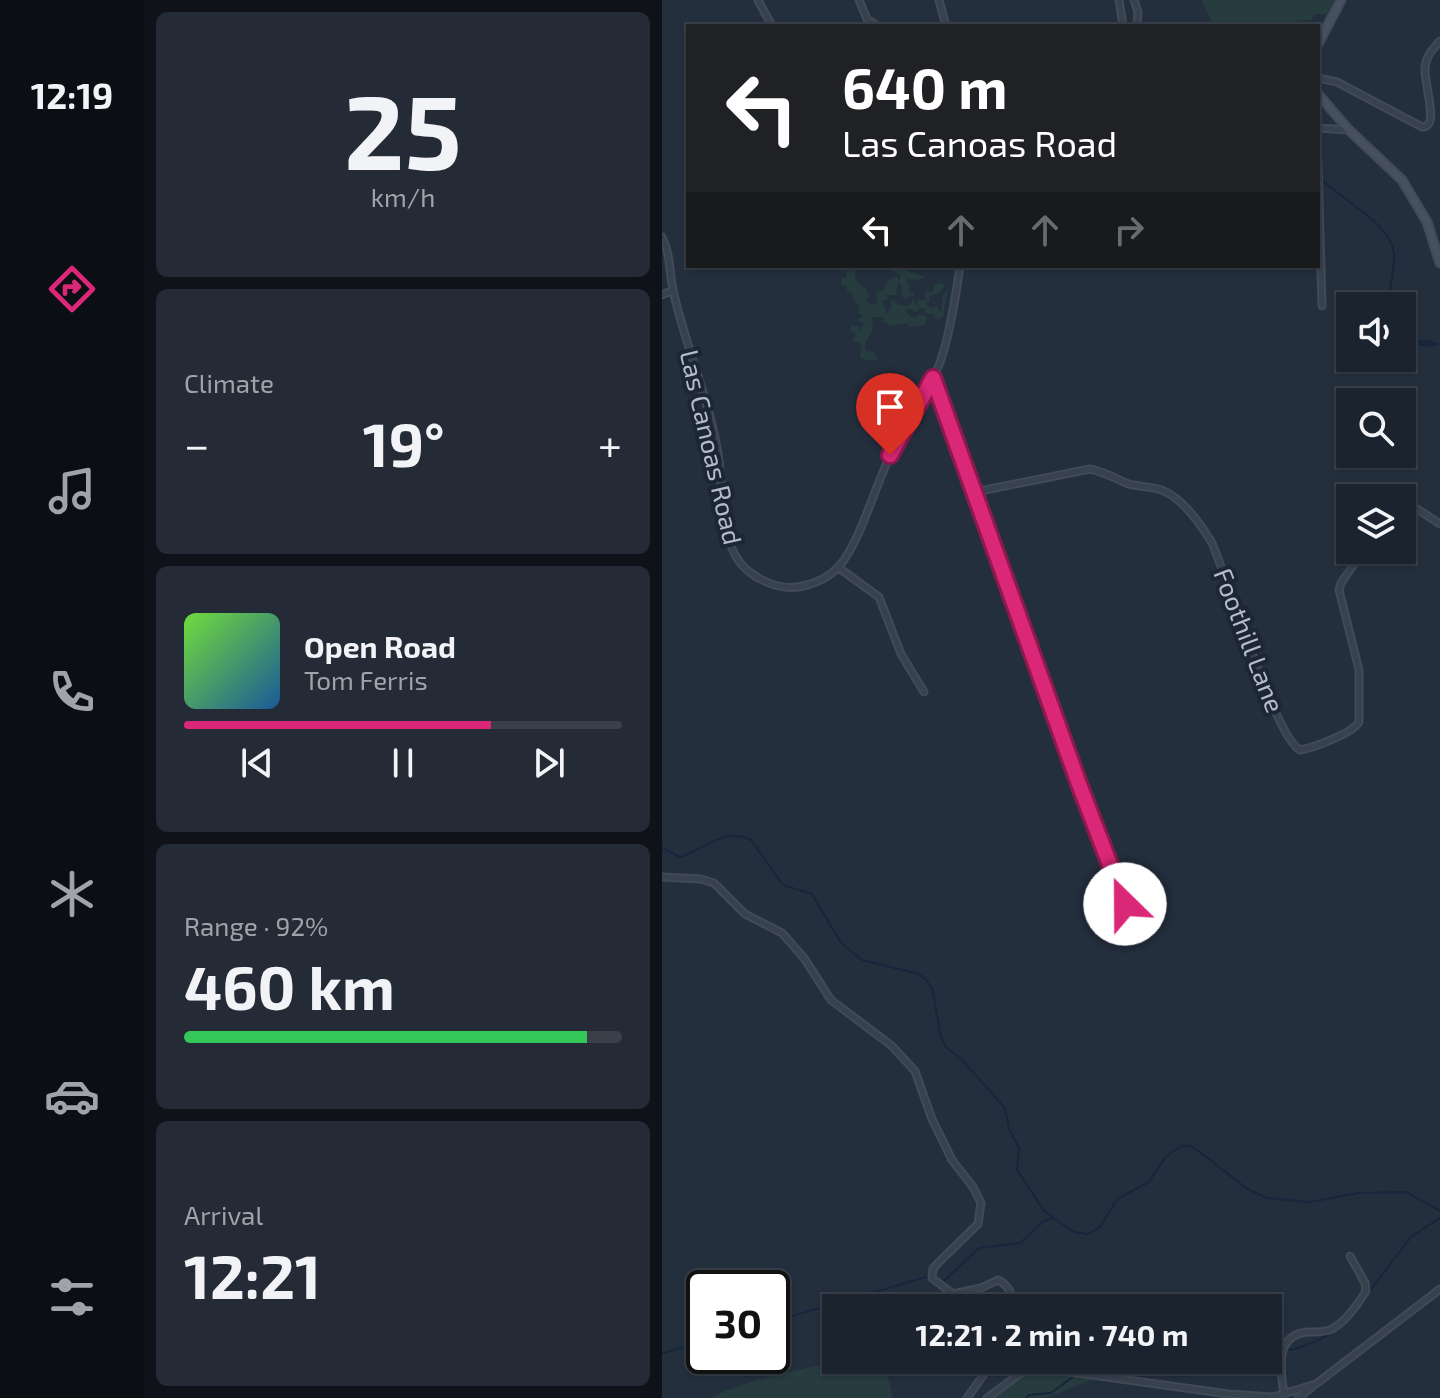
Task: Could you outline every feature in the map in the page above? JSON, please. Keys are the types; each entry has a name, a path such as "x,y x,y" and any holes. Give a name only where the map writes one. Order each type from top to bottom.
{"main road":[{"path":"1320,40 1341,0"},
{"path":"1320,96 1349,130 1394,170 1409,190 1427,222 1440,263"}],"street":[{"path":"758,0 771,24"},
{"path":"859,0 867,19 875,24"},
{"path":"939,0 945,24"},
{"path":"1119,0 1123,24"},
{"path":"1134,0 1138,12 1137,24"},
{"path":"1320,78 1337,82 1422,127 1429,127 1437,117 1425,79 1425,65 1429,54 1440,41"},
{"path":"1320,128 1349,130"},
{"path":"1320,234 1322,306"},
{"name":"Las Canoas Road","path":"662,237 672,263 673,290 710,412 719,456 726,525 736,555 754,575 785,587 800,587 823,580 839,568"},
{"path":"924,692 901,654 879,597 839,568 850,553 903,429 933,378 943,349 960,268"},
{"path":"662,295 673,290"},
{"path":"933,378 1125,904"},
{"name":"Foothill Lane","path":"975,492 1090,469 1108,473 1129,484 1163,491 1176,499 1199,523 1212,543 1270,702 1292,744 1300,750 1347,733 1359,722 1357,656 1339,590 1354,564"},
{"path":"1416,509 1440,524"},
{"path":"662,877 701,879 714,883 745,914 782,933 804,958 831,1000 892,1046 915,1071 932,1119 952,1160 981,1203 978,1224 938,1263 931,1274 939,1285 953,1294 998,1280 1008,1287 1010,1294"},
{"path":"1284,1395 1280,1359 1285,1345 1301,1334 1320,1333 1334,1328 1366,1291 1365,1283 1350,1256"},
{"path":"1298,1398 1440,1289"},
{"path":"987,1398 1025,1370 1035,1367 1259,1397 1284,1395 1316,1384"},
{"path":"967,1398 984,1374"}],"green space":[{"path":"1201,0 1334,0 1327,14 1315,14 1311,20 1213,24"},
{"path":"847,268 856,268 855,280 867,290 869,298 865,299 866,302 874,305 877,304 876,292 883,291 886,283 894,277 898,277 898,281 901,277 885,268 900,268 925,277 918,280 906,278 909,293 914,291 913,296 906,300 901,295 902,287 898,282 896,295 887,295 888,299 882,301 887,313 891,301 907,306 912,299 919,306 917,300 925,300 925,292 933,292 934,286 939,283 946,285 939,293 929,296 930,301 925,304 933,308 939,305 941,312 948,287 943,317 936,320 934,314 926,313 923,307 916,312 907,308 906,312 912,318 918,314 927,316 925,325 909,327 908,323 892,326 883,322 884,317 872,317 873,330 865,343 866,350 878,359 860,358 861,344 852,341 856,334 851,331 851,323 860,327 860,332 864,324 857,320 864,316 858,313 860,306 853,299 852,292 847,291 847,286 841,282 846,277"},
{"path":"822,1365 822,1374 887,1374 893,1398 710,1398"},
{"path":"1021,1374 1097,1378 1045,1398 987,1398"}],"waterway":[{"path":"1322,180 1386,234 1394,256 1390,292"},
{"path":"1416,342 1432,344"},
{"path":"1432,344 1440,344"},
{"path":"662,848 680,857 723,838 732,836 751,840 783,885 812,894 841,943 862,960 919,974 926,980 932,988 945,1046 964,1062 1005,1108 1009,1129 1019,1148 1017,1170 1044,1211 1074,1232 1088,1234 1100,1227 1117,1199 1149,1182 1166,1156 1182,1146 1190,1146 1246,1188 1266,1198 1310,1202 1358,1193 1406,1192 1440,1211"},
{"path":"939,1280 944,1281 979,1248 1020,1243 1044,1221 1054,1218"},
{"path":"1365,1297 1412,1236 1440,1218"},
{"path":"790,1317 926,1277 932,1278"},
{"path":"1282,1349 1299,1348 1323,1338 1340,1326"},
{"path":"662,1353 686,1347"},
{"path":"1026,1398 1051,1393 1077,1374"}],"route":[{"path":"890,455 933,378 1125,904"}]}
